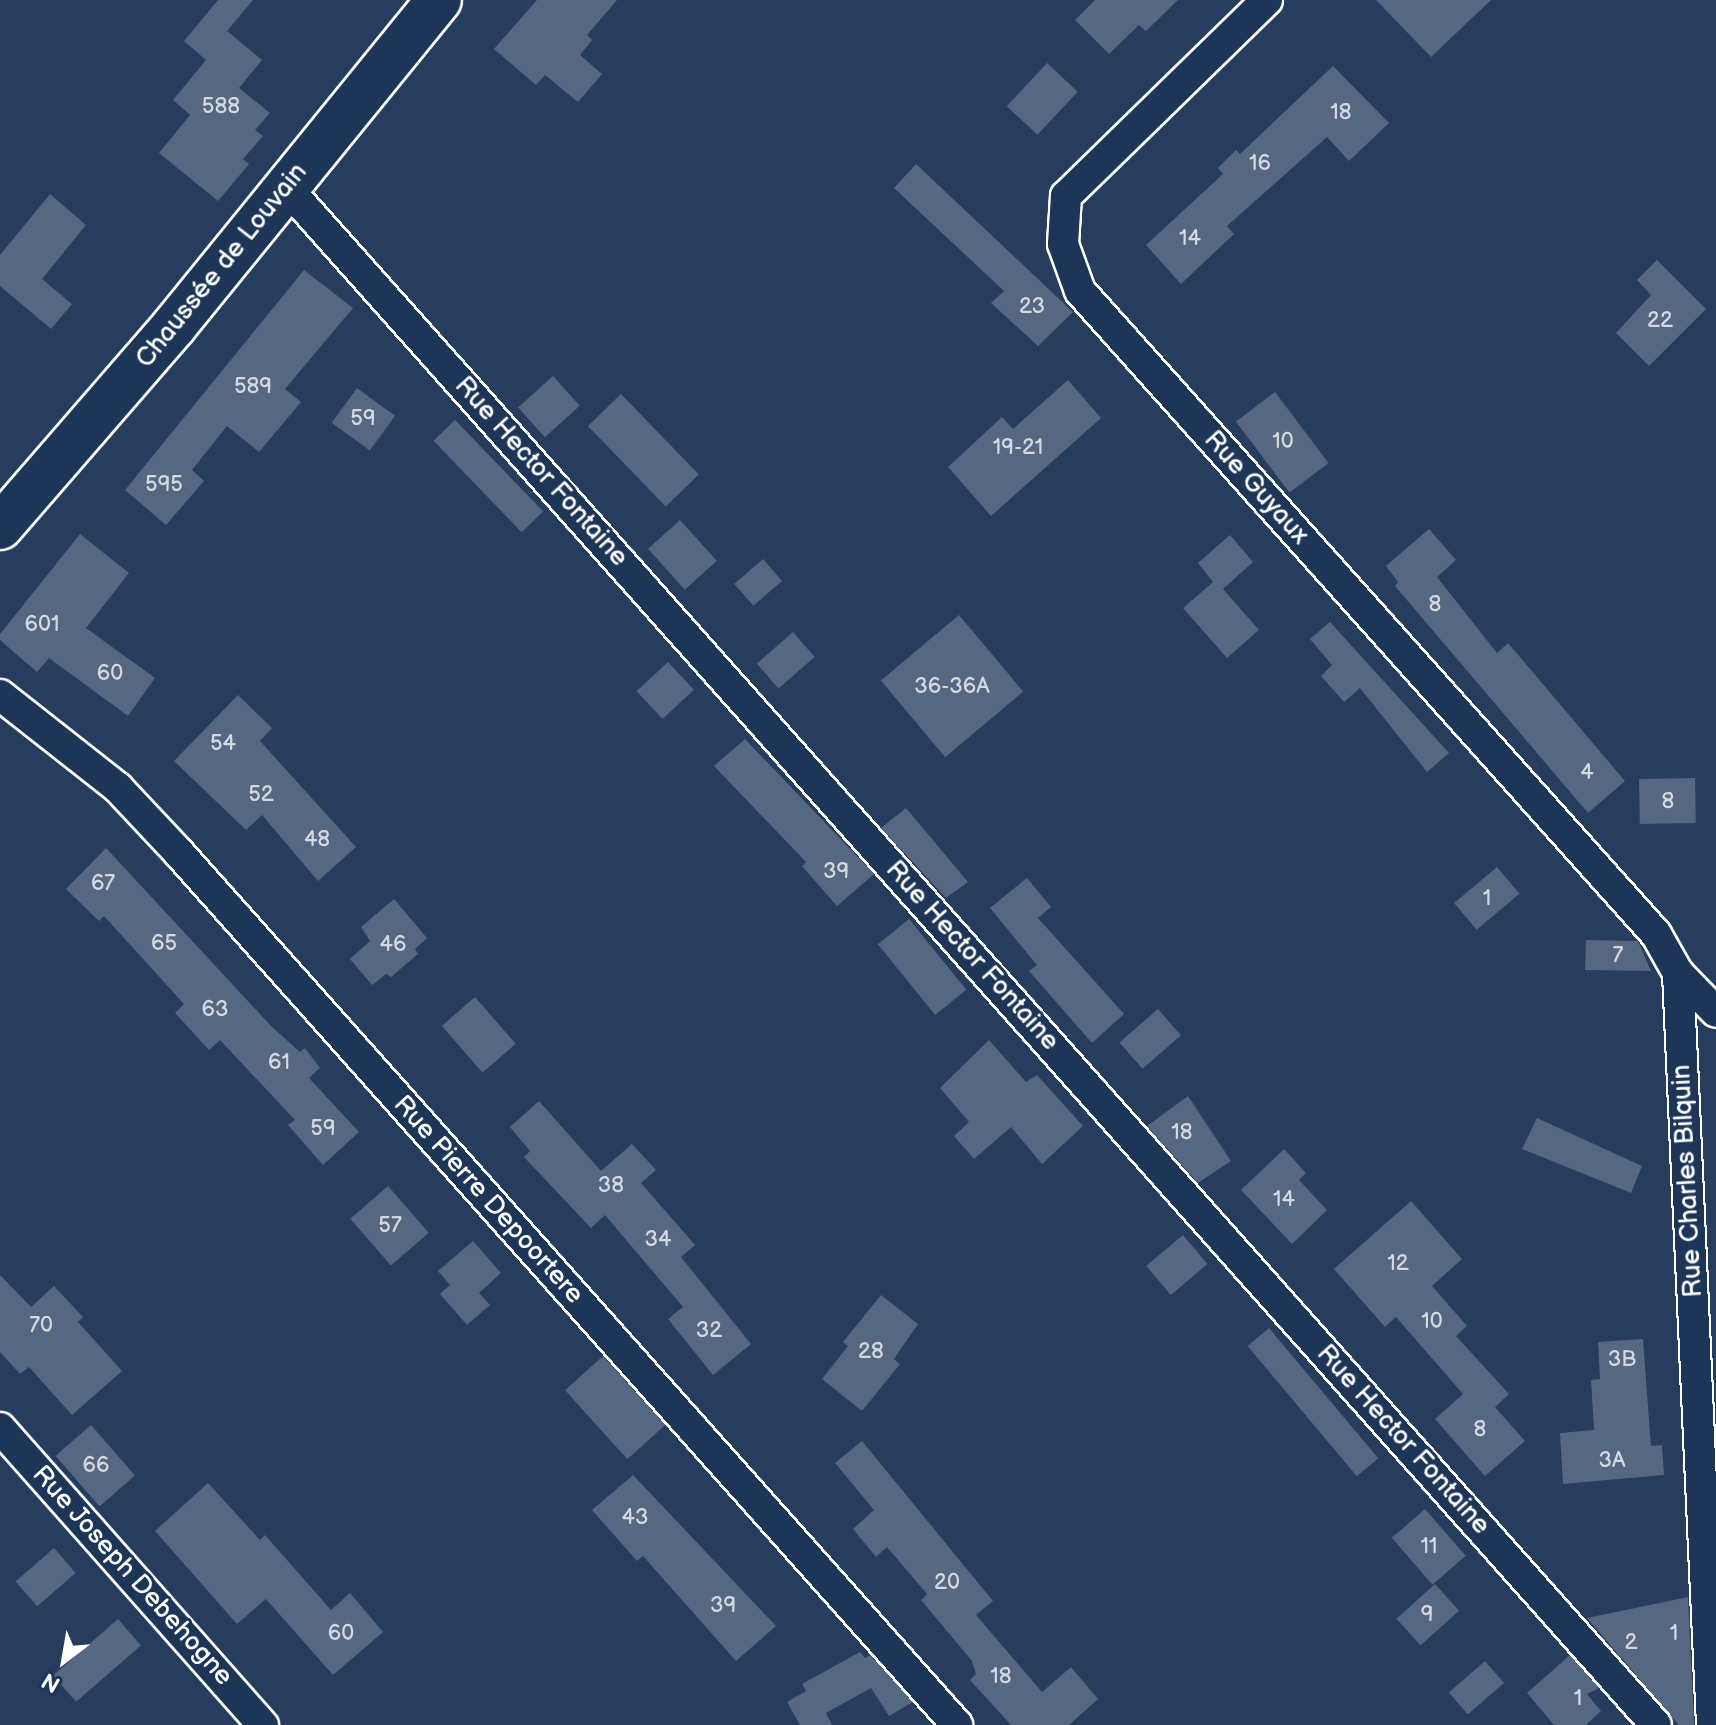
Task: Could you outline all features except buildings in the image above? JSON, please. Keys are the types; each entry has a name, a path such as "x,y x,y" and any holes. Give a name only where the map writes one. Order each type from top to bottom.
{"main road":[{"name":"Chaussée de Louvain","path":"0,527 287,188 439,0"}],"street":[{"name":"Rue Guyaux","path":"1267,0 1066,196 1063,244 1080,291 1656,934 1678,973"},
{"name":"Rue Hector Fontaine","path":"287,188 1656,1725"},
{"name":"Rue Pierre Depoortere","path":"0,695 118,788 169,842 957,1725"},
{"path":"1678,973 1716,1012"},
{"name":"Rue Charles Bilquin","path":"1678,973 1712,1725"},
{"name":"Rue Joseph Debehogne","path":"0,1428 263,1725"}]}
